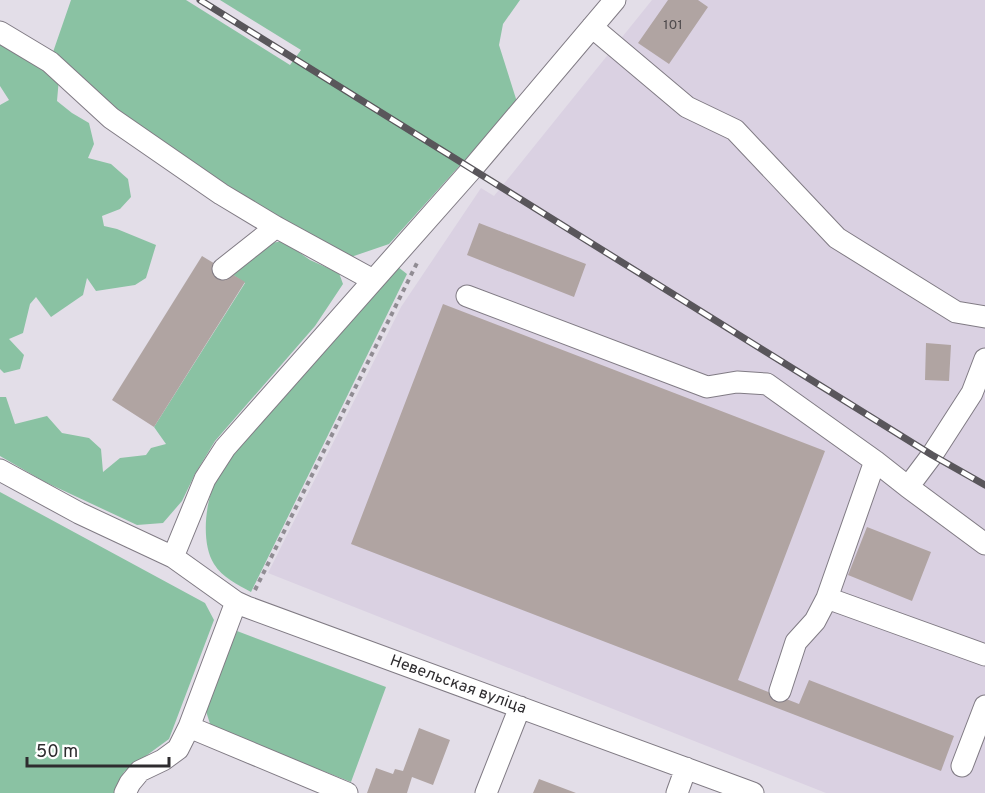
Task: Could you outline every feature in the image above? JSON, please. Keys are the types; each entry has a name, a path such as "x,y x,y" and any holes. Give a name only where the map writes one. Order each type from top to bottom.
{"street":[{"path":"173,557 205,479 225,448 472,170 615,0"},
{"path":"592,27 687,107 735,130 837,238 956,312 985,318"},
{"path":"0,32 50,62 111,118 221,194 373,280"},
{"path":"223,269 276,226"},
{"path":"467,296 707,387 736,382 767,384 985,544"},
{"path":"908,487 932,455 972,393 985,359"},
{"path":"780,691 796,642 815,621 826,598 874,461"},
{"name":"Невельская вуліца","path":"0,470 79,513 173,557 242,604 753,793"},
{"path":"826,598 985,655"},
{"path":"125,793 140,771 163,760 178,749 242,604"},
{"path":"962,766 985,706"},
{"path":"486,793 520,707"},
{"path":"189,727 347,793"},
{"path":"677,793 687,768"}],"path":[{"path":"242,604 421,256 405,244"}],"shaded area":[{"path":"652,0 985,0 985,793 826,793 268,573 401,307 481,188 494,196"}],"green space":[{"path":"71,0 186,0 290,65 301,50 220,0 520,0 503,24 499,45 517,102 389,244 351,257 232,192 118,115 52,55"},
{"path":"0,38 59,78 57,101 89,123 94,144 88,158 111,164 128,179 131,197 120,209 102,216 104,226 156,245 146,278 135,285 96,291 87,278 83,295 51,317 36,297 30,304 23,333 9,339 24,355 20,369 4,373 0,369 0,105 9,100 0,86"},
{"path":"283,241 310,260 339,273 343,284 315,326 215,441 182,501 163,523 137,525 45,482 0,456 0,397 6,397 15,424 47,416 62,433 89,438 101,449 103,472 120,458 146,455 151,448 166,444 154,427 245,283 230,273 266,244"},
{"path":"398,267 407,274 251,592 221,573 210,556 206,524 209,501 215,483 233,455"},
{"path":"0,492 205,603 214,620 169,739 124,772 114,793 0,793"},
{"path":"237,631 386,687 351,782 211,727 205,708"}],"building":[{"path":"668,0 698,0 708,7 669,64 638,43"},
{"path":"479,223 586,264 574,297 467,255"},
{"path":"202,256 245,282 154,427 112,400"},
{"path":"443,304 825,451 738,680 799,704 809,680 954,736 941,771 351,544"},
{"path":"926,343 951,345 949,381 925,380"},
{"path":"867,527 931,552 912,601 848,575"},
{"path":"419,728 450,740 433,785 412,777 407,793 367,793 376,768 393,774 395,769 403,771"},
{"path":"539,779 576,793 533,793"}],"railway":[{"path":"200,0 932,455 985,485"}]}
